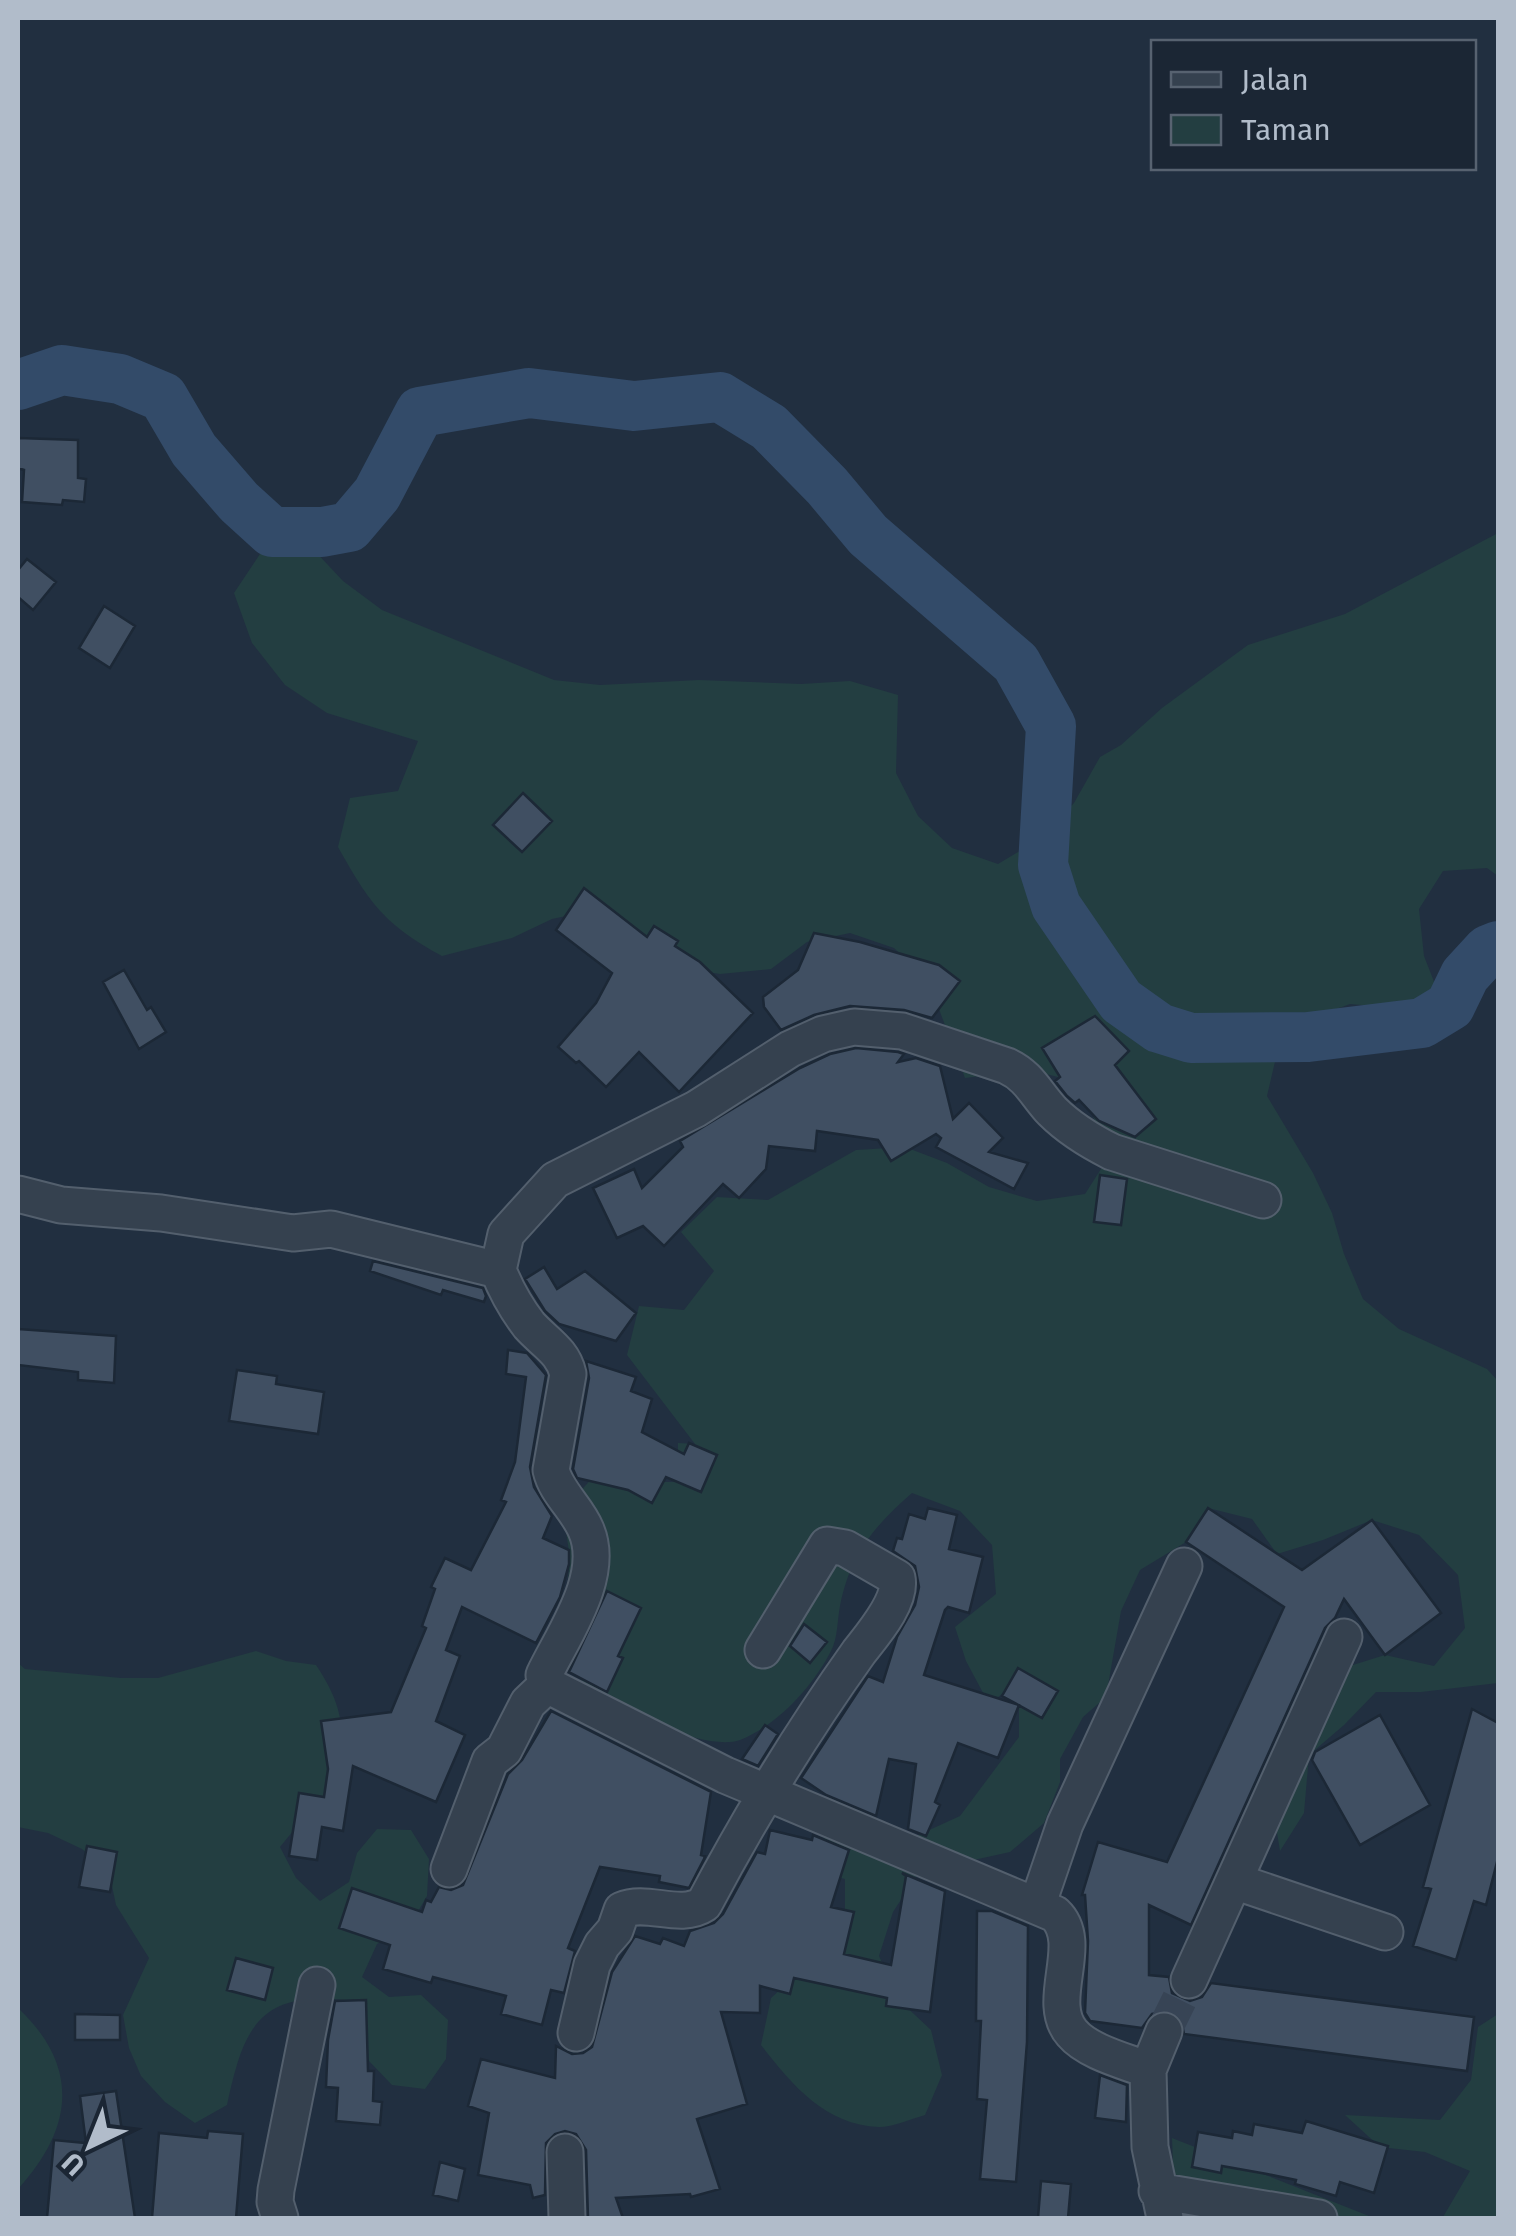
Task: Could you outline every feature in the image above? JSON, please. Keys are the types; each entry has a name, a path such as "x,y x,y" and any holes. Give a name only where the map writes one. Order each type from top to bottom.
{"street":[{"path":"546,1684 544,1675 586,1581 591,1546 586,1530 551,1470 568,1374 566,1366 559,1353 516,1308 498,1270 506,1234 555,1180 696,1109 790,1049 838,1029 854,1027 902,1031 1007,1066 1021,1072 1050,1108 1090,1141 1112,1152 1262,1200"},
{"path":"18,1194 61,1205 161,1213 293,1233 332,1229 498,1270"},
{"path":"576,2033 592,1965 602,1944 615,1930 622,1910 632,1906 685,1910 704,1904 766,1792 879,1624 897,1590 896,1578 845,1548 827,1545 763,1650"},
{"path":"1037,1906 1065,1824 1184,1566"},
{"path":"1189,1980 1344,1637"},
{"path":"546,1684 766,1792 1055,1914 1066,1931 1063,2010 1069,2030 1081,2041 1148,2070"},
{"path":"449,1869 490,1761 504,1750 528,1703 546,1684"},
{"path":"1234,1881 1385,1932"},
{"path":"280,2218 276,2190 317,1986"},
{"path":"1164,2031 1148,2070 1150,2147 1161,2205 1318,2218"},
{"path":"565,2152 567,2218"}],"green space":[{"path":"1498,533 1498,876 1487,868 1443,871 1419,909 1424,956 1440,997 1395,1008 1350,1004 1307,1020 1277,1053 1267,1096 1332,1213 1363,1299 1399,1329 1487,1369 1498,1381 1498,1683 1421,1692 1376,1692 1309,1755 1304,1813 1280,1851 1272,1802 1340,1669 1385,1655 1434,1666 1465,1628 1458,1575 1419,1535 1372,1520 1277,1554 1252,1519 1208,1508 1186,1542 1140,1570 1121,1611 1106,1697 1083,1717 1060,1759 1060,1782 1044,1823 1010,1852 919,1872 893,1912 879,1956 899,2000 931,2030 942,2075 925,2115 879,2127 842,2119 811,2100 761,2045 771,1998 845,1931 845,1879 818,1838 914,1837 960,1816 1019,1737 1019,1704 1006,1691 989,1704 966,1661 955,1627 996,1594 992,1545 960,1511 912,1493 886,1517 857,1557 844,1588 833,1646 804,1691 754,1733 740,1740 709,1741 650,1723 603,1699 565,1662 587,1641 565,1610 570,1559 563,1510 597,1473 646,1482 678,1482 678,1443 695,1444 627,1355 639,1306 684,1310 714,1271 681,1232 717,1197 768,1200 856,1150 905,1147 947,1163 989,1187 1037,1201 1085,1194 1110,1155 1078,1082 1030,1070 965,1078 928,980 894,948 850,933 807,942 771,969 720,974 671,966 595,910 552,919 512,938 442,956 422,944 380,911 338,847 350,798 398,791 418,741 327,713 285,685 252,643 234,593 262,551 313,549 343,581 382,610 554,680 600,685 699,680 801,684 850,681 898,695 896,773 918,816 952,848 998,864 1040,839 1074,803 1100,757 1121,745 1162,708 1248,645 1345,614"},
{"path":"256,1651 316,1665 340,1716 341,1746 333,1801 302,1820 280,1847 296,1878 320,1901 349,1882 357,1853 377,1829 411,1830 429,1859 427,1896 409,1927 377,1944 362,1977 389,1997 421,1995 448,2020 446,2059 425,2089 392,2085 369,2061 343,2000 291,2002 273,2009 248,2036 227,2105 195,2123 165,2102 141,2076 129,2048 123,2015 149,1958 116,1905 109,1872 82,1849 48,1833 18,1827 18,1663 25,1669 158,1678"},
{"path":"18,2008 52,2053 60,2075 62,2098 50,2144 18,2189"},
{"path":"1498,2014 1498,2218 1438,2218 1443,2217 1470,2171 1425,2152 1380,2147 1345,2115 1440,2120 1471,2080 1478,2027"},
{"path":"1172,2138 1374,2218 1194,2218 1174,2193"}],"building":[{"path":"18,438 78,440 78,478 86,479 84,502 22,502 24,470 18,468"},
{"path":"27,559 56,582 33,610 18,597 18,570"},
{"path":"104,606 135,626 110,668 79,648"},
{"path":"523,793 552,821 522,852 493,825"},
{"path":"584,888 647,937 654,926 678,941 675,946 700,962 753,1013 679,1092 639,1052 606,1087 558,1047 596,1003 612,973 556,930"},
{"path":"814,933 939,965 960,981 932,1018 904,1010 850,1006 814,1015 781,1030 764,1007 763,997 798,970"},
{"path":"124,970 147,1010 151,1007 166,1032 139,1049 103,982"},
{"path":"1095,1016 1129,1051 1115,1065 1156,1119 1135,1137 1099,1121 1079,1100 1075,1103 1067,1096 1055,1081 1060,1077 1042,1048"},
{"path":"856,1048 904,1054 898,1062 916,1058 940,1066 953,1119 969,1103 1003,1138 989,1152 1028,1163 1014,1189 936,1147 941,1138 936,1134 891,1161 878,1140 817,1131 815,1151 769,1146 766,1169 739,1198 723,1184 664,1246 643,1226 617,1238 593,1188 634,1169 642,1188 683,1147 680,1141 800,1068 830,1054"},
{"path":"1100,1175 1127,1179 1121,1225 1094,1222"},
{"path":"373,1261 483,1288 484,1302 443,1290 441,1295 370,1271"},
{"path":"544,1267 557,1289 585,1271 636,1313 616,1341 559,1324 545,1311 525,1279"},
{"path":"18,1329 116,1336 114,1383 78,1380 78,1372 18,1365"},
{"path":"508,1350 527,1353 546,1375 530,1467 534,1487 552,1516 543,1538 569,1550 560,1597 536,1643 462,1607 446,1650 460,1656 436,1721 465,1735 436,1802 353,1766 343,1831 322,1827 317,1860 289,1856 299,1793 324,1797 328,1769 321,1721 391,1712 426,1628 422,1626 435,1589 431,1587 445,1558 471,1570 506,1502 501,1500 515,1462 526,1377 506,1374"},
{"path":"586,1361 636,1377 631,1391 652,1399 642,1432 684,1454 689,1443 717,1455 701,1492 666,1477 652,1503 628,1490 577,1478 573,1469 589,1378"},
{"path":"237,1370 277,1376 276,1384 324,1392 318,1434 229,1421"},
{"path":"928,1508 957,1515 949,1549 983,1557 969,1613 948,1607 945,1610 924,1675 1019,1705 998,1758 958,1743 935,1802 940,1805 926,1836 908,1829 916,1764 889,1759 876,1816 826,1795 801,1778 868,1676 883,1682 919,1587 915,1566 893,1551 897,1538 902,1539 909,1514 925,1519"},
{"path":"1208,1508 1302,1570 1372,1520 1441,1613 1385,1655 1344,1599 1325,1628 1191,1925 1149,1905 1149,1975 1169,1977 1172,1993 1190,2001 1202,1997 1211,1983 1474,2017 1467,2071 1184,2034 1181,2019 1171,2011 1152,2014 1142,2028 1090,2021 1085,2013 1088,1941 1082,1895 1098,1842 1167,1862 1284,1607 1186,1542"},
{"path":"607,1591 641,1608 618,1656 623,1658 607,1692 569,1672"},
{"path":"804,1624 827,1642 810,1663 790,1646"},
{"path":"1018,1668 1058,1691 1042,1718 1002,1696"},
{"path":"1472,1709 1498,1723 1498,1858 1486,1905 1474,1901 1456,1960 1413,1946 1431,1889 1423,1887"},
{"path":"551,1711 711,1792 701,1855 705,1856 689,1888 659,1882 660,1876 600,1867 568,1948 575,1951 564,1993 551,1990 542,2025 501,2014 506,1996 433,1977 431,1983 383,1969 390,1945 339,1928 352,1888 422,1912 426,1900 431,1902 439,1887 451,1890 463,1885 508,1774 522,1760"},
{"path":"1380,1715 1430,1805 1360,1845 1312,1760 1315,1752"},
{"path":"765,1725 778,1734 758,1766 742,1759"},
{"path":"770,1830 812,1840 813,1835 849,1850 831,1907 854,1912 844,1954 891,1965 906,1876 902,1873 945,1891 930,2012 886,2006 887,1998 794,1978 790,1994 760,1986 760,2013 721,2012 747,2104 697,2119 720,2189 691,2197 690,2194 616,2198 623,2218 588,2218 586,2150 576,2134 565,2131 546,2143 545,2195 533,2198 530,2185 478,2175 489,2113 468,2106 481,2059 555,2078 556,2046 572,2054 592,2047 612,1972 635,1936 660,1944 663,1938 684,1946 690,1931 714,1923 723,1914 757,1852 765,1854"},
{"path":"87,1846 117,1852 110,1892 79,1887"},
{"path":"977,1911 992,1911 1028,1926 1027,2042 1016,2182 980,2179 987,2100 977,2099 981,2021 976,2021"},
{"path":"236,1958 273,1968 265,2000 227,1990"},
{"path":"366,2000 368,2071 374,2071 373,2101 382,2102 380,2125 336,2121 338,2088 326,2087 335,2001"},
{"path":"75,2014 120,2015 120,2040 75,2040"},
{"path":"1100,2075 1127,2085 1126,2122 1095,2118"},
{"path":"116,2091 135,2218 47,2218 54,2140 86,2143 80,2096"},
{"path":"1306,2121 1388,2146 1374,2193 1340,2182 1336,2196 1295,2184 1296,2180 1267,2174 1222,2166 1221,2173 1192,2167 1198,2132 1232,2138 1233,2131 1252,2135 1254,2124 1302,2133"},
{"path":"208,2131 243,2134 236,2218 152,2218 159,2133 207,2138"},
{"path":"440,2162 465,2169 458,2201 433,2195"},
{"path":"1041,2181 1071,2184 1068,2218 1038,2218"}],"waterway":[{"path":"18,385 62,370 120,379 163,397 194,450 239,502 272,532 322,532 349,527 377,494 420,412 529,393 634,406 720,397 769,427 868,535 1016,663 1051,726 1043,865 1056,906 1121,1001 1159,1028 1191,1038 1308,1037 1422,1023 1450,1006 1465,975 1488,950 1498,946"}],"tunnel":[{"path":"1164,2031 1189,1980"}]}
